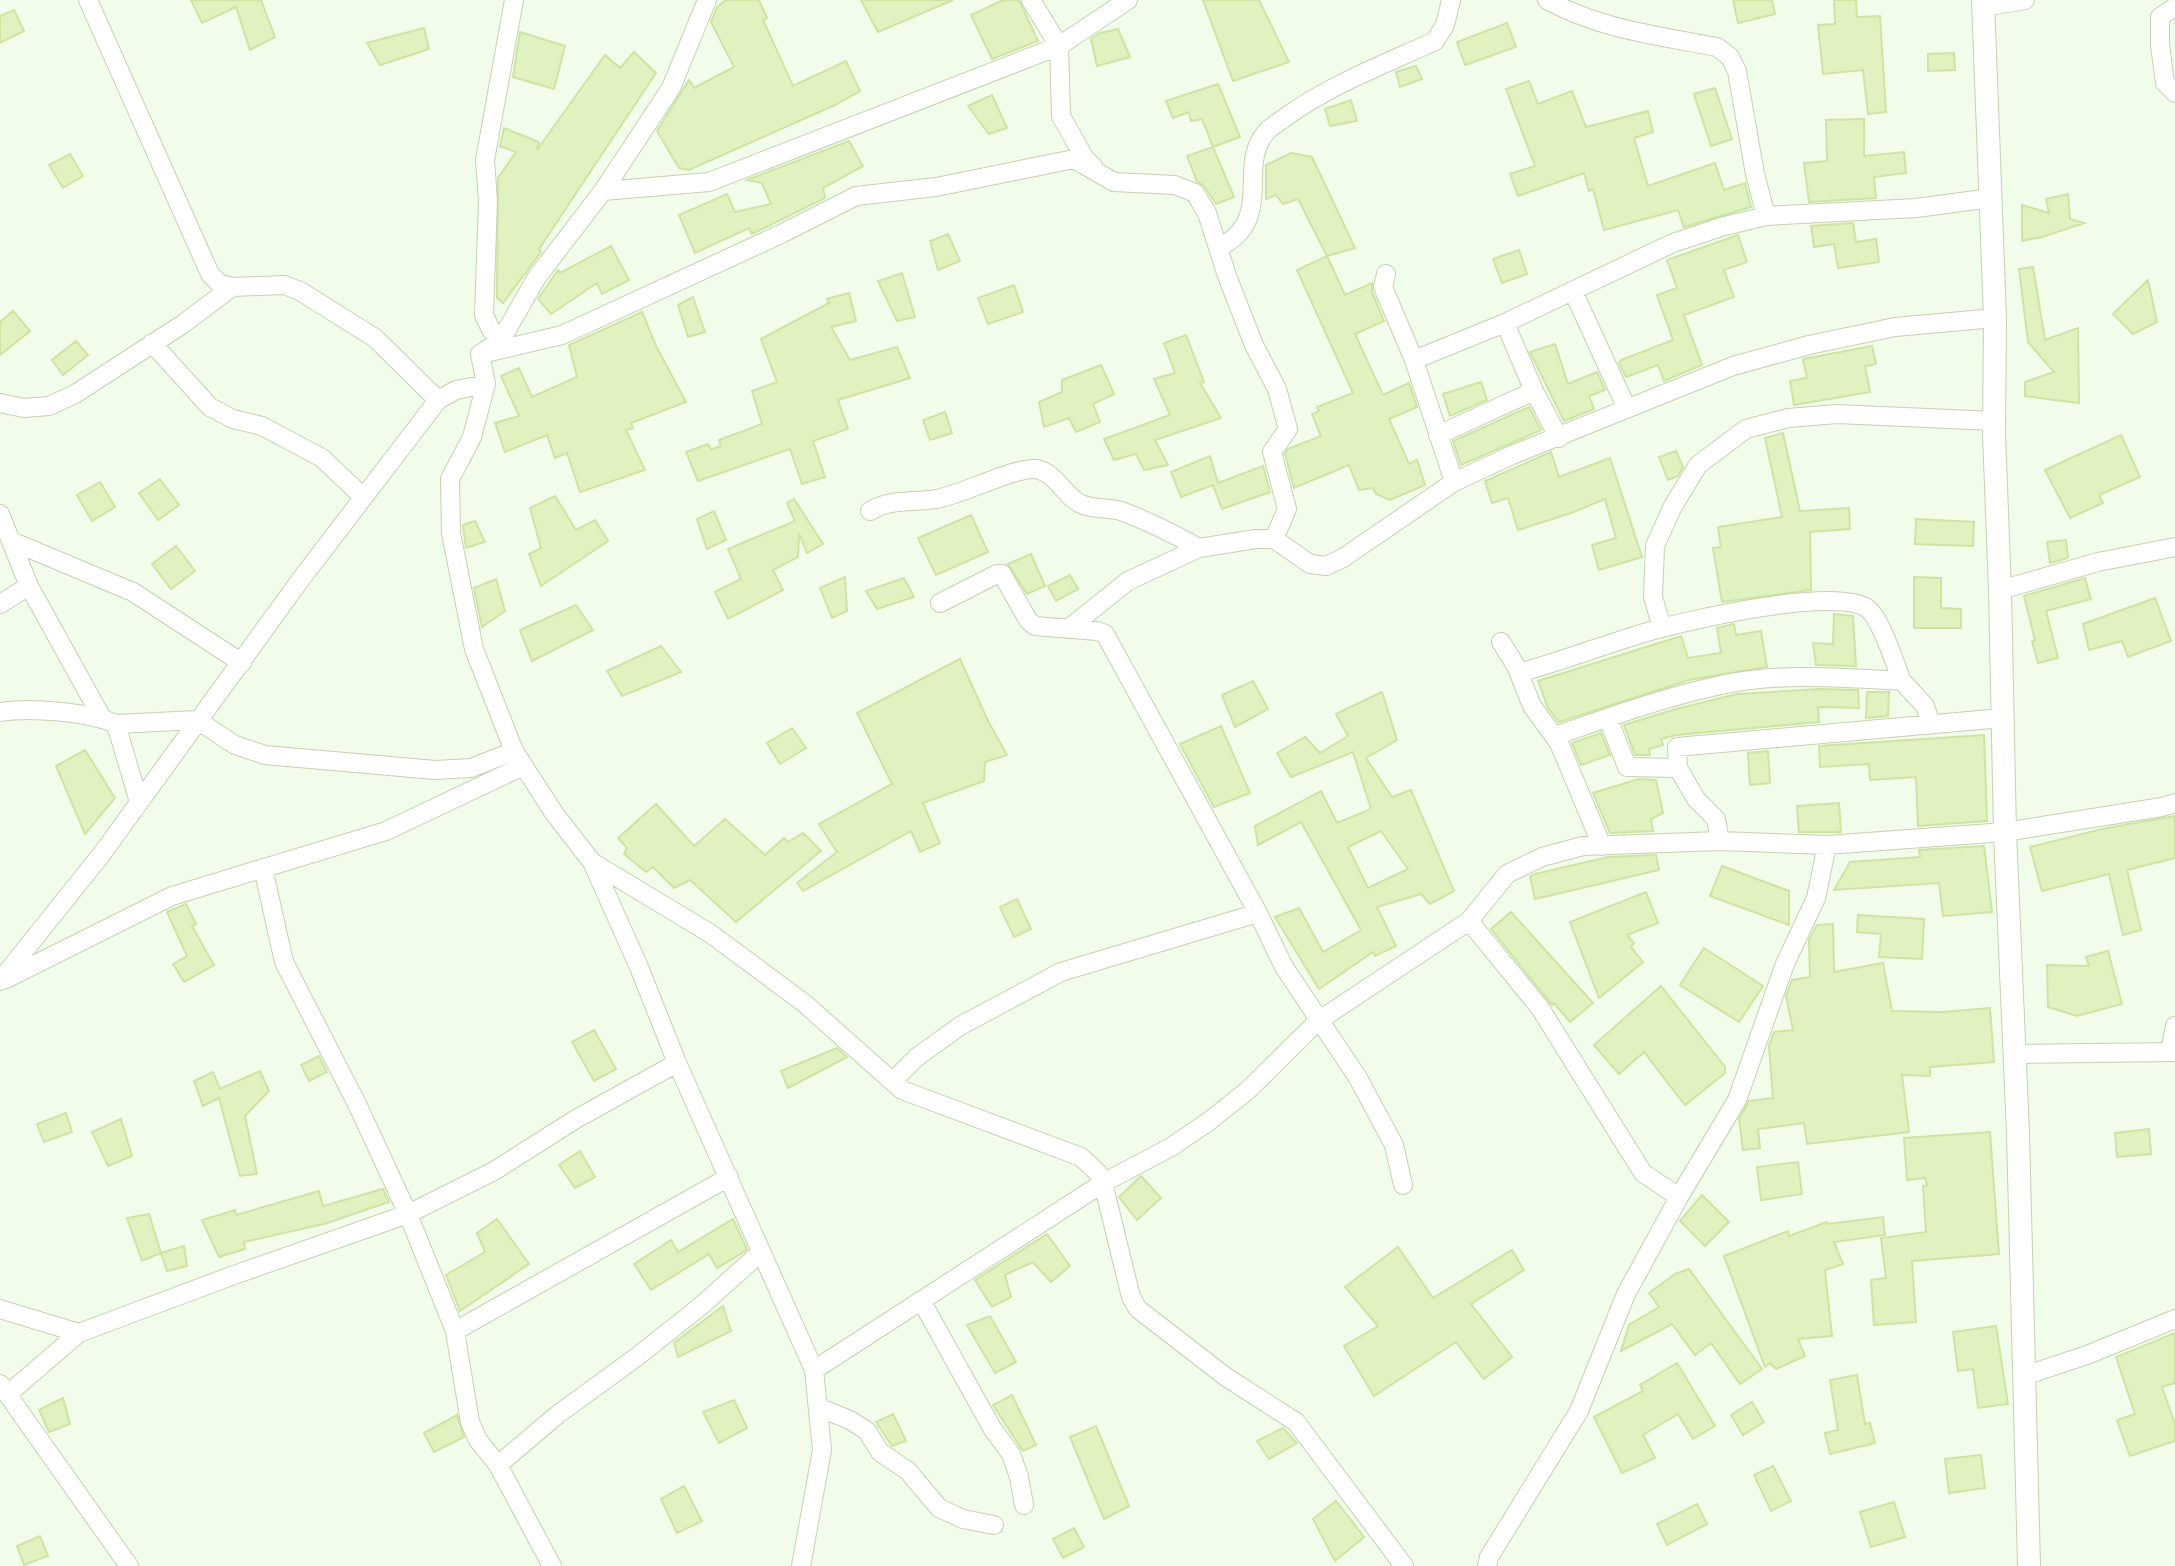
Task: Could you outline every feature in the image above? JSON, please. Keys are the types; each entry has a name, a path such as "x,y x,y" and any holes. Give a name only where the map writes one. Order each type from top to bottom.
{"street":[{"path":"88,0 210,274 219,283 232,287 284,285 300,291 375,338 438,400"},
{"path":"501,340 491,330 484,315 488,201 485,160 514,0"},
{"path":"480,354 501,340 537,277 603,191 671,88 707,0"},
{"path":"1031,0 1059,46 1061,116 1085,159 1114,182"},
{"path":"603,191 709,182 1059,46 1128,0"},
{"path":"1218,248 1232,241 1250,214 1257,148 1267,131 1309,101 1435,41 1445,25 1451,0"},
{"path":"1547,0 1571,14 1622,29 1717,47 1730,57 1737,71 1755,174 1766,216"},
{"path":"2025,0 1983,4 1995,318 1994,421 2005,832 2015,1054 2029,1566"},
{"path":"2175,7 2160,17 2165,83 2175,93"},
{"path":"480,354 562,335 856,196 936,187 1074,159 1114,182 1175,185 1195,193 1207,213 1254,345 1277,389 1288,429 1272,452 1287,509 1274,539"},
{"path":"1414,360 1505,323 1673,243 1721,227 1766,216 1916,208 1991,198"},
{"path":"1386,274 1383,287 1414,360 1454,482"},
{"path":"0,403 24,408 49,406 75,394 232,287"},
{"path":"1573,291 1627,409"},
{"path":"1068,629 1128,581 1199,548 1274,539 1310,564 1326,566 1343,558 1454,482 1512,455 1733,366 1809,345 1895,327 1995,318"},
{"path":"1505,323 1534,391 1559,438"},
{"path":"152,343 210,407 233,419 262,426 322,458 363,497"},
{"path":"480,354 486,384 472,437 450,479 451,533 474,649 519,759 592,862 677,1063 814,1370 822,1450 801,1566"},
{"path":"0,982 101,855 197,720 438,400 456,390 486,384"},
{"path":"1438,435 1534,391"},
{"path":"1662,628 1653,597 1655,546 1672,508 1698,465 1746,429 1788,418 1837,414 1994,421"},
{"path":"870,511 893,502 935,500 1036,469 1046,473 1079,503 1117,509 1199,548"},
{"path":"0,514 29,586 109,721 139,802"},
{"path":"11,541 133,592 242,663"},
{"path":"2000,590 2098,562 2175,547"},
{"path":"940,603 1002,574 1028,620 1035,626 1105,634 1258,913 1284,967 1358,1078 1394,1145 1403,1185"},
{"path":"0,604 29,586"},
{"path":"1519,673 1662,628 1782,603 1854,603 1868,610 1879,626 1902,681 1925,706 1931,724"},
{"path":"1501,642 1519,673 1532,706 1555,736 1602,846"},
{"path":"1555,736 1714,686 1777,678 1902,681"},
{"path":"0,712 35,711 109,721 197,720 235,745 265,755 435,770 471,768 519,759"},
{"path":"1608,718 1627,767 1678,768"},
{"path":"1720,841 1716,819 1696,799 1678,768 1677,747 2002,718"},
{"path":"0,982 172,896 386,831 519,759"},
{"path":"814,1370 1103,1183 1171,1147 1208,1122 1247,1091 1318,1021 1469,921 1507,874 1542,857 1583,846 1720,841 1827,845 2005,832 2175,803"},
{"path":"1487,1566 1489,1557 1579,1411 1626,1294 1737,1100 1785,964 1816,898 1827,845"},
{"path":"592,862 735,951 804,1003 902,1090 1081,1157 1098,1173 1103,1183 1131,1297 1138,1309 1226,1377 1296,1422 1404,1566"},
{"path":"263,868 284,962 303,1005 357,1104 408,1214 455,1331 470,1422 478,1440 498,1465 552,1566"},
{"path":"893,1081 917,1057 960,1026 1061,972 1258,913"},
{"path":"1469,921 1540,1008 1643,1173 1679,1197"},
{"path":"2015,1054 2173,1052 2175,1026"},
{"path":"129,1566 4,1389 79,1333 408,1214 494,1171 576,1119 677,1063"},
{"path":"455,1331 729,1177"},
{"path":"498,1465 557,1415 702,1305 761,1252"},
{"path":"922,1302 992,1428 1011,1454 1024,1505"},
{"path":"0,1309 79,1333"},
{"path":"2024,1376 2087,1355 2175,1319"},
{"path":"820,1408 850,1420 867,1431 880,1452 908,1471 939,1508 963,1519 994,1525"}],"building":[{"path":"191,0 261,0 275,37 250,50 236,7 202,23"},
{"path":"726,0 759,0 767,18 763,20 793,86 846,61 860,91 689,170 679,168 657,131 689,80 694,88 734,67 711,22 717,7"},
{"path":"861,0 953,0 878,32"},
{"path":"1003,0 1019,0 1038,41 992,59 971,15"},
{"path":"1203,0 1259,0 1289,62 1233,81"},
{"path":"1733,0 1772,0 1775,14 1738,23"},
{"path":"1834,0 1856,0 1857,17 1880,16 1886,112 1868,114 1863,70 1823,74 1818,25 1835,24"},
{"path":"14,10 24,31 0,43 0,16"},
{"path":"1507,23 1516,47 1465,65 1457,42"},
{"path":"424,28 429,49 380,65 367,43"},
{"path":"1118,29 1130,57 1097,66 1091,39 1100,33"},
{"path":"520,32 565,46 554,89 513,77"},
{"path":"634,52 656,73 539,249 541,252 503,303 497,298 498,178 516,152 500,146 504,128 539,142 537,150 605,55 620,68"},
{"path":"1954,53 1955,70 1928,71 1928,54"},
{"path":"1416,66 1422,79 1400,87 1396,72"},
{"path":"1529,81 1538,104 1572,91 1586,127 1648,111 1653,132 1634,138 1648,186 1715,163 1724,190 1745,183 1751,207 1684,227 1678,210 1604,230 1593,189 1589,191 1584,173 1518,196 1510,174 1535,166 1506,89"},
{"path":"1218,84 1240,137 1213,147 1202,119 1191,121 1189,112 1173,118 1166,101"},
{"path":"1715,88 1732,139 1711,146 1694,94"},
{"path":"992,95 1007,128 989,134 968,106"},
{"path":"1351,100 1357,121 1330,126 1325,109"},
{"path":"1864,119 1864,156 1904,152 1906,173 1874,177 1876,198 1809,202 1804,163 1827,161 1826,120"},
{"path":"849,141 863,166 823,188 825,198 752,234 749,228 695,253 679,215 727,194 735,212 771,204 762,183 747,180"},
{"path":"1213,147 1234,197 1216,204 1197,181 1187,156"},
{"path":"1291,153 1312,157 1355,248 1327,256 1298,199 1283,204 1276,195 1266,199 1266,165"},
{"path":"70,154 83,176 63,188 49,165"},
{"path":"2068,194 2070,219 2084,223 2022,241 2022,205 2049,213 2046,199"},
{"path":"1853,223 1856,242 1876,239 1879,262 1838,268 1834,244 1814,247 1811,226"},
{"path":"948,234 960,261 938,270 930,241"},
{"path":"1738,235 1747,262 1724,270 1734,297 1684,315 1702,365 1664,381 1658,365 1626,377 1619,363 1621,360 1673,340 1657,295 1677,288 1667,260"},
{"path":"611,246 629,280 602,294 597,283 551,314 538,299 558,270 560,273"},
{"path":"1519,250 1527,274 1502,283 1493,259"},
{"path":"1327,256 1345,295 1372,283 1372,292 1384,321 1355,334 1383,395 1409,383 1417,407 1389,419 1409,464 1417,460 1425,485 1390,500 1376,494 1373,488 1359,490 1349,465 1294,488 1285,454 1288,449 1321,436 1312,414 1319,411 1317,407 1353,393 1297,270"},
{"path":"2033,267 2045,340 2078,328 2079,403 2025,396 2025,382 2054,372 2028,342 2019,269"},
{"path":"902,273 915,317 897,321 878,281"},
{"path":"2148,280 2157,322 2133,334 2113,314"},
{"path":"1014,285 1023,312 988,324 978,298"},
{"path":"849,293 856,321 831,327 850,360 897,347 910,378 838,400 848,429 813,441 825,477 802,484 790,449 698,481 686,452 708,444 711,450 721,446 719,440 762,424 752,391 777,382 761,339 829,303 827,299"},
{"path":"693,297 705,332 688,337 678,305"},
{"path":"13,311 30,331 0,355 0,322"},
{"path":"642,312 686,402 631,423 633,428 626,430 645,470 580,492 567,453 555,458 547,435 505,452 495,423 519,416 501,376 519,368 532,397 577,377 569,345"},
{"path":"1186,335 1204,382 1200,383 1221,418 1155,440 1168,465 1144,470 1136,454 1114,460 1104,439 1170,415 1154,379 1175,373 1164,343"},
{"path":"76,341 88,355 63,375 52,360"},
{"path":"1555,344 1568,384 1597,372 1605,390 1589,396 1594,409 1564,421 1530,352"},
{"path":"1872,346 1876,364 1865,366 1870,392 1794,405 1790,381 1807,378 1803,359"},
{"path":"1101,365 1114,394 1093,404 1100,422 1076,432 1069,418 1044,427 1039,402 1062,392 1062,380"},
{"path":"1481,382 1487,400 1450,416 1443,394"},
{"path":"1529,407 1541,430 1461,465 1453,441"},
{"path":"945,412 952,433 930,440 923,420"},
{"path":"1783,433 1800,511 1849,508 1850,529 1810,532 1811,590 1722,602 1713,548 1721,547 1718,527 1782,517 1765,438"},
{"path":"2121,435 2140,477 2099,495 2103,503 2070,518 2045,470"},
{"path":"1676,451 1683,467 1678,476 1668,480 1659,457"},
{"path":"1551,452 1559,477 1610,458 1642,557 1599,570 1592,545 1616,538 1605,499 1518,530 1508,498 1492,503 1485,481"},
{"path":"1210,456 1218,483 1263,466 1270,492 1222,509 1213,485 1181,497 1171,472"},
{"path":"160,479 179,505 158,520 139,493"},
{"path":"100,482 115,507 92,521 77,495"},
{"path":"555,496 576,530 595,520 608,541 541,586 529,554 541,548 530,508"},
{"path":"794,499 823,544 807,553 799,533 798,557 773,570 783,590 728,619 715,592 741,579 728,549 795,521 787,503"},
{"path":"714,511 726,540 707,549 697,519"},
{"path":"971,515 988,552 936,575 918,538"},
{"path":"1916,519 1974,522 1973,546 1915,544"},
{"path":"475,521 485,542 466,548 463,525"},
{"path":"2066,540 2068,558 2050,563 2047,542"},
{"path":"176,546 195,571 171,589 152,564"},
{"path":"1031,554 1045,586 1027,594 1008,564"},
{"path":"1070,575 1078,589 1056,601 1048,586"},
{"path":"845,577 847,611 832,618 820,588"},
{"path":"1914,577 1941,578 1941,608 1961,609 1961,628 1914,628"},
{"path":"904,578 914,597 877,609 866,591"},
{"path":"2085,578 2091,599 2046,611 2058,658 2038,663 2024,596"},
{"path":"496,579 505,611 482,627 474,588"},
{"path":"2155,598 2171,641 2128,657 2122,641 2089,650 2083,624"},
{"path":"576,605 593,630 532,661 520,630"},
{"path":"1834,614 1853,616 1856,666 1816,665 1813,643 1833,644"},
{"path":"1734,624 1736,635 1761,631 1767,667 1689,680 1559,722 1548,708 1538,681 1681,636 1688,658 1721,653 1717,628"},
{"path":"661,646 681,672 622,696 607,671"},
{"path":"960,659 1007,755 985,762 984,781 923,803 940,843 920,852 911,831 803,891 797,883 837,852 819,824 892,784 857,713"},
{"path":"1253,681 1268,709 1235,727 1222,695"},
{"path":"1858,690 1859,708 1818,707 1819,722 1676,735 1661,739 1663,745 1649,749 1650,755 1635,755 1624,725 1737,694"},
{"path":"1382,692 1397,740 1366,758 1392,797 1411,790 1454,891 1430,904 1421,894 1377,907 1396,946 1375,956 1373,952 1319,989 1275,917 1299,908 1323,952 1361,930 1301,822 1258,845 1255,826 1321,791 1337,823 1371,809 1353,752 1291,777 1277,753 1305,737 1320,753 1348,736 1336,714","holes":["1381,831 1408,869 1368,888 1348,847"]},
{"path":"1867,692 1889,692 1888,716 1866,718"},
{"path":"1221,726 1250,793 1214,807 1180,744"},
{"path":"792,728 806,748 780,764 767,743"},
{"path":"1601,733 1610,755 1581,765 1572,743"},
{"path":"1984,735 1987,821 1918,826 1916,777 1870,780 1869,764 1820,767 1819,746"},
{"path":"85,750 115,798 85,834 56,766"},
{"path":"1768,751 1770,783 1750,785 1748,753"},
{"path":"1639,779 1656,780 1663,813 1651,819 1653,831 1610,833 1593,793"},
{"path":"1839,803 1841,832 1799,832 1797,806"},
{"path":"656,804 694,846 725,819 765,855 784,838 788,842 803,833 821,851 736,922 690,880 674,888 653,867 646,872 624,854 627,848 618,838"},
{"path":"2175,816 2175,858 2127,870 2141,930 2123,935 2109,874 2042,891 2030,847 2107,828"},
{"path":"1984,846 1992,912 1943,916 1939,883 1834,890 1850,862 1920,857 1919,850"},
{"path":"1656,855 1659,870 1535,899 1530,876 1535,874 1608,857"},
{"path":"1722,866 1789,891 1789,925 1710,896"},
{"path":"1646,892 1658,923 1627,935 1634,943 1631,947 1643,962 1599,998 1570,922"},
{"path":"1017,899 1031,929 1014,937 1000,907"},
{"path":"186,904 196,924 192,926 214,965 184,982 173,964 187,956 167,912"},
{"path":"1511,912 1593,1003 1570,1022 1554,1003 1552,1005 1491,929"},
{"path":"1858,915 1924,919 1922,959 1879,957 1881,934 1857,932"},
{"path":"1833,924 1834,972 1883,963 1892,1011 1942,1012 1990,1008 1994,1062 1930,1067 1930,1076 1902,1075 1909,1132 1807,1144 1804,1123 1758,1129 1760,1148 1743,1150 1739,1119 1749,1101 1773,1098 1769,1046 1774,1032 1793,1030 1786,996 1792,980 1810,977 1809,940 1817,925"},
{"path":"1704,948 1763,986 1739,1022 1680,985"},
{"path":"2108,951 2122,1004 2077,1016 2048,1007 2047,965 2089,966 2086,957"},
{"path":"1661,986 1725,1067 1725,1073 1685,1105 1644,1052 1619,1074 1594,1045"},
{"path":"594,1030 616,1069 594,1081 572,1042"},
{"path":"837,1048 847,1057 788,1088 781,1071"},
{"path":"319,1056 327,1072 309,1081 301,1065"},
{"path":"260,1071 269,1091 245,1116 257,1174 240,1176 219,1098 203,1106 194,1081 213,1072 220,1089"},
{"path":"66,1113 72,1132 44,1142 37,1124"},
{"path":"121,1119 132,1156 108,1166 92,1132"},
{"path":"2149,1129 2151,1154 2117,1157 2115,1133"},
{"path":"1990,1132 1999,1254 1912,1261 1916,1322 1874,1325 1871,1280 1886,1278 1881,1238 1926,1232 1923,1186 1927,1185 1925,1178 1907,1180 1904,1138"},
{"path":"580,1151 595,1177 575,1188 559,1165"},
{"path":"1798,1162 1802,1194 1761,1200 1757,1167"},
{"path":"1141,1176 1161,1198 1137,1220 1119,1197"},
{"path":"383,1189 389,1202 324,1224 244,1242 245,1249 219,1257 202,1220 235,1210 236,1215 319,1191 323,1206"},
{"path":"1702,1195 1729,1222 1705,1246 1680,1221"},
{"path":"149,1214 161,1253 142,1261 127,1218"},
{"path":"1883,1217 1885,1235 1834,1242 1843,1264 1825,1270 1832,1336 1798,1339 1805,1356 1776,1369 1770,1363 1765,1367 1724,1256 1788,1231 1789,1236 1827,1222"},
{"path":"497,1219 529,1264 460,1311 446,1275 485,1252 477,1233"},
{"path":"733,1219 747,1249 717,1268 709,1254 651,1290 634,1264 671,1240 678,1252"},
{"path":"1047,1234 1070,1266 1051,1282 1033,1262 1005,1275 1011,1297 992,1307 975,1280"},
{"path":"184,1246 187,1266 167,1271 161,1253"},
{"path":"1398,1247 1433,1298 1512,1250 1524,1270 1471,1304 1512,1357 1484,1379 1456,1342 1374,1396 1344,1346 1378,1326 1345,1287"},
{"path":"1689,1269 1762,1369 1740,1384 1711,1343 1695,1355 1672,1324 1621,1351 1629,1325 1659,1307 1649,1293 1675,1274"},
{"path":"723,1306 731,1331 678,1357 674,1343"},
{"path":"990,1316 1016,1362 995,1373 967,1325"},
{"path":"1996,1326 2008,1404 1978,1408 1973,1369 1958,1371 1953,1332"},
{"path":"2175,1333 2175,1383 2162,1387 2175,1424 2175,1441 2130,1456 2117,1420 2135,1414 2116,1357"},
{"path":"1677,1363 1715,1426 1693,1439 1678,1414 1643,1435 1655,1458 1622,1473 1594,1417 1643,1391 1640,1385"},
{"path":"1857,1375 1865,1424 1870,1423 1875,1443 1830,1454 1825,1433 1838,1430 1830,1380"},
{"path":"1012,1395 1036,1445 1023,1451 993,1405"},
{"path":"63,1398 70,1424 49,1432 39,1410"},
{"path":"734,1400 747,1428 719,1443 703,1412"},
{"path":"1752,1402 1764,1422 1743,1435 1731,1415"},
{"path":"893,1414 906,1441 892,1446 876,1422"},
{"path":"457,1415 464,1437 434,1452 424,1433"},
{"path":"1096,1426 1129,1506 1104,1519 1070,1437"},
{"path":"1283,1428 1297,1443 1269,1459 1257,1441"},
{"path":"1981,1455 1985,1488 1949,1493 1945,1459"},
{"path":"1773,1466 1791,1501 1771,1511 1754,1475"},
{"path":"684,1486 702,1521 677,1533 661,1499"},
{"path":"1336,1501 1364,1537 1335,1561 1313,1519"},
{"path":"1894,1502 1905,1537 1871,1547 1860,1512"},
{"path":"1697,1504 1707,1524 1667,1545 1657,1524"},
{"path":"1074,1528 1084,1547 1063,1558 1053,1539"},
{"path":"40,1536 48,1556 24,1565 17,1546"}]}
